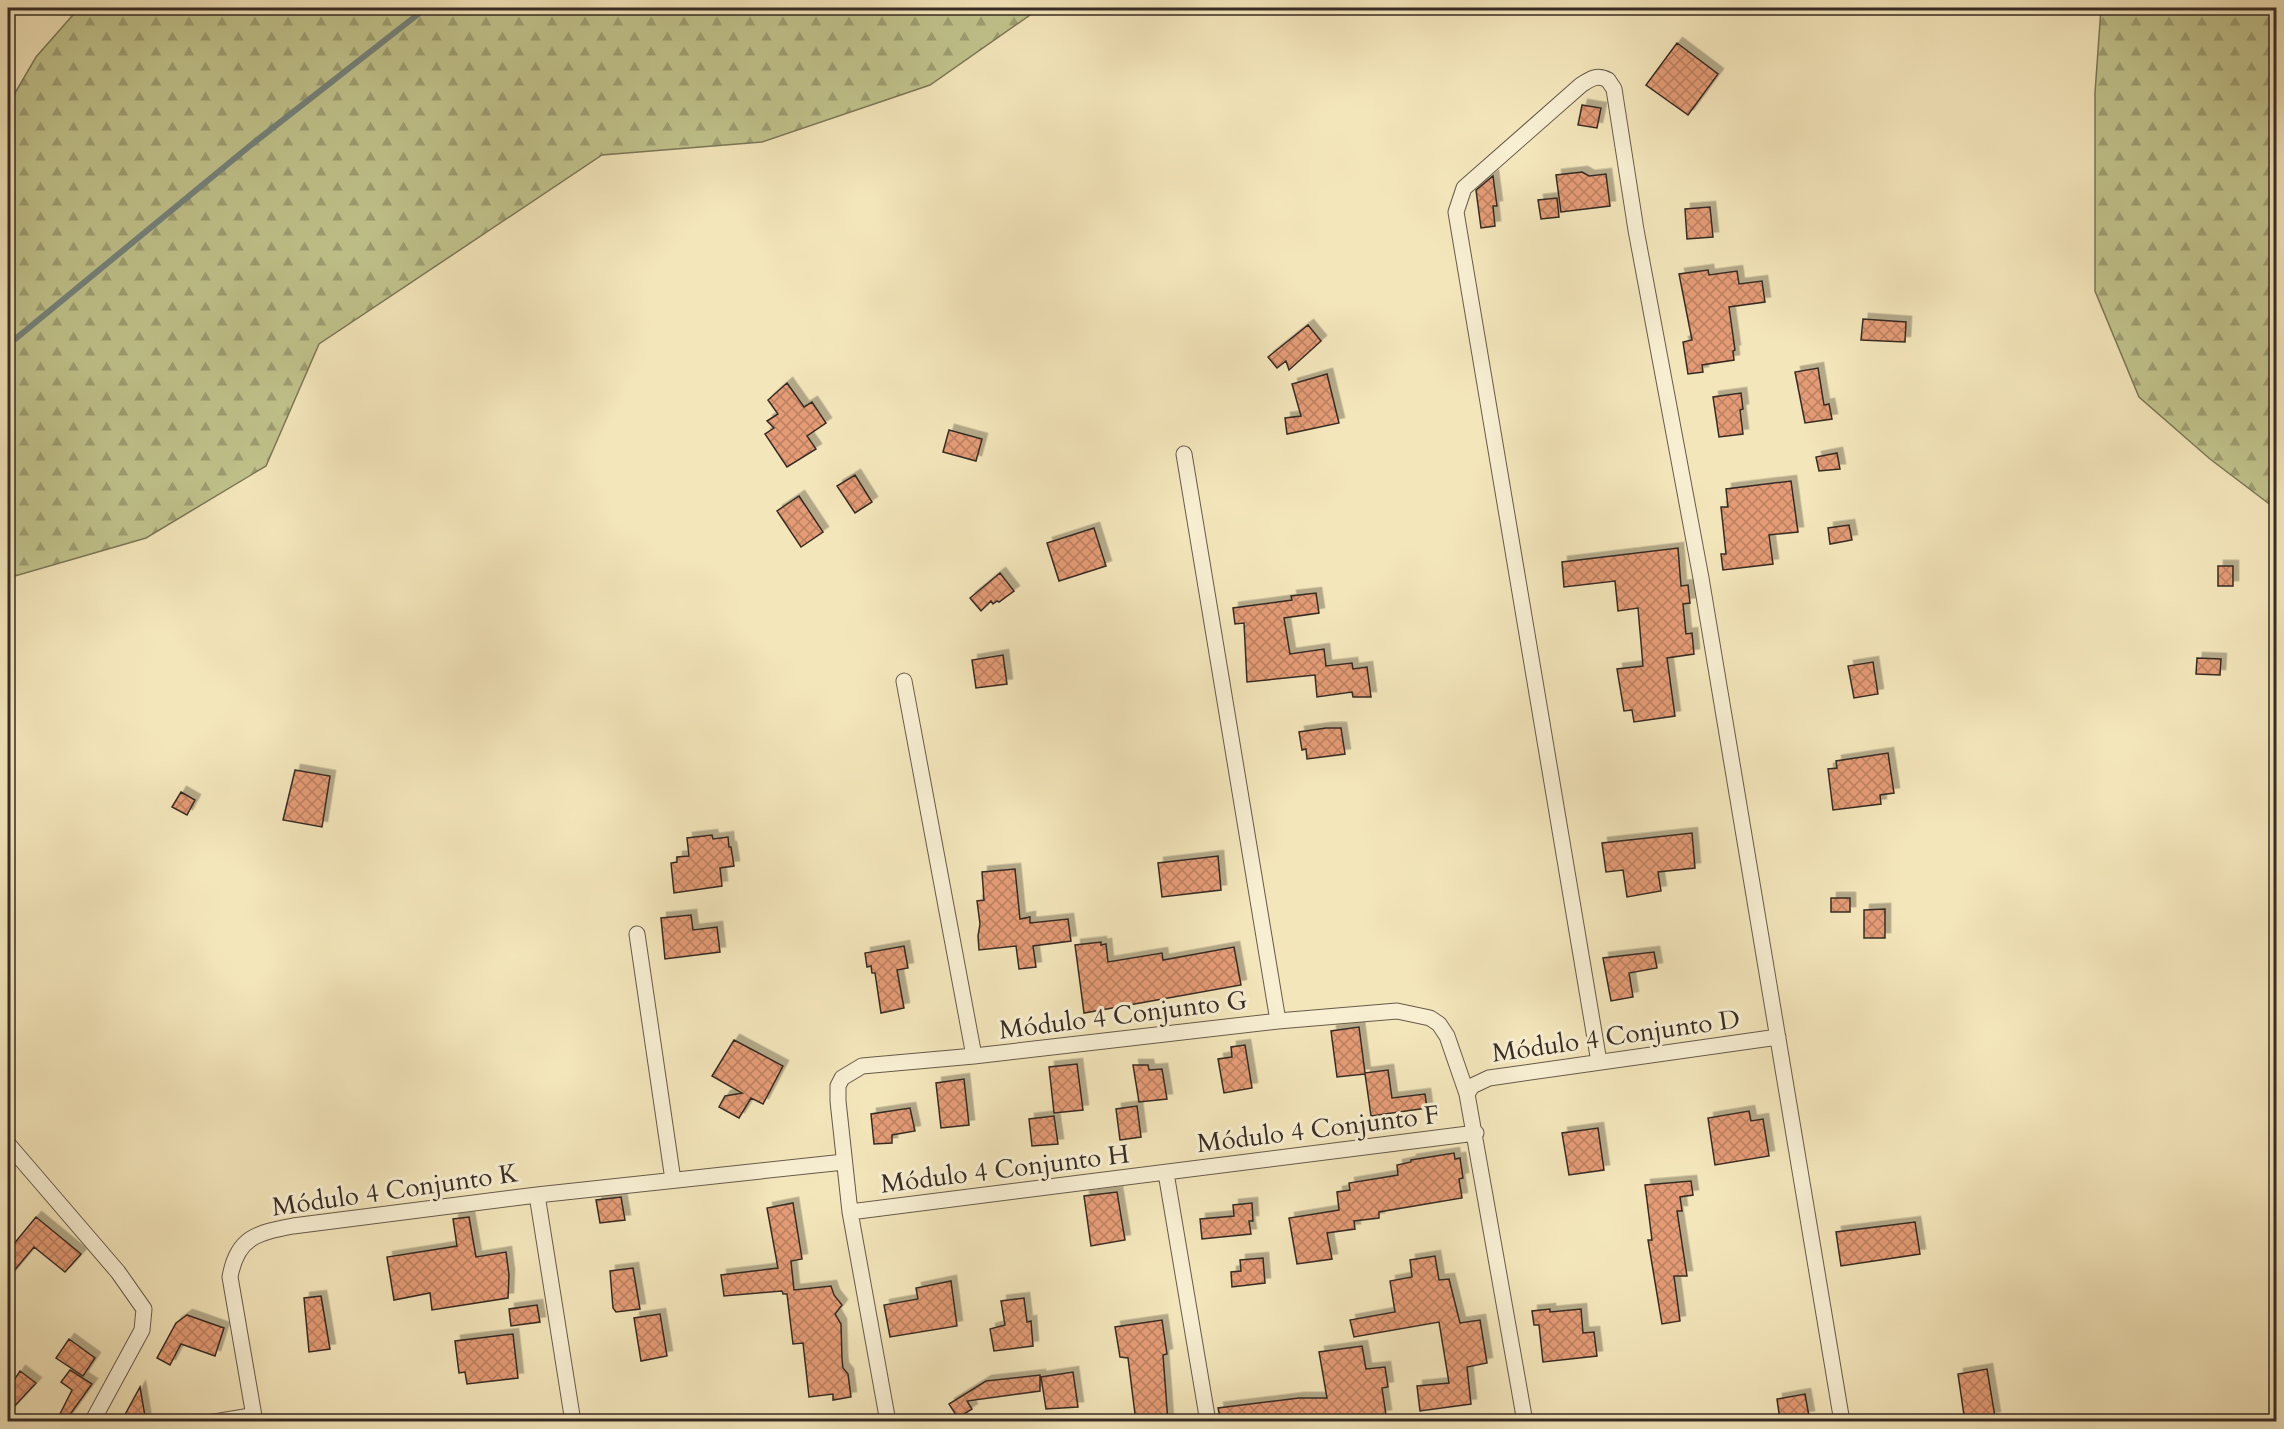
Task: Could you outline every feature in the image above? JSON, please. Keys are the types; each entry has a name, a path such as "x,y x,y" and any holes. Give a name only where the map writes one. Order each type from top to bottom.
{"street":[{"path":"1599,1062 1456,212 1464,189 1593,77 1608,80 1614,89 1636,230 1701,578 1842,1422"},
{"path":"1184,454 1278,1021"},
{"path":"904,681 974,1056"},
{"path":"637,934 673,1180"},
{"name":"Módulo 4 Conjunto G","path":"888,1422 850,1212 838,1101 838,1086 842,1078 862,1066 974,1056 1278,1021 1397,1011 1430,1018 1439,1024 1447,1036 1467,1094 1476,1134 1525,1422"},
{"name":"Módulo 4 Conjunto D","path":"1467,1094 1472,1086 1489,1078 1779,1037"},
{"name":"Módulo 4 Conjunto F","path":"1166,1173 1476,1134"},
{"path":"8,1144 118,1272 144,1309 142,1330 92,1422"},
{"name":"Módulo 4 Conjunto K","path":"254,1417 230,1277 233,1258 249,1238 266,1231 537,1195 844,1162"},
{"path":"1166,1173 1208,1422"},
{"name":"Módulo 4 Conjunto H","path":"850,1212 1166,1173"},
{"path":"537,1195 573,1422"}],"lane":[{"path":"193,1422 254,1417"}],"green space":[{"path":"79,8 1040,8 930,85 762,142 602,155 319,344 266,466 146,538 8,578 8,105 36,57"},
{"path":"2101,8 2276,8 2276,509 2210,459 2139,397 2095,291 2095,93"}],"building":[{"path":"1677,43 1718,74 1688,115 1646,85"},
{"path":"1582,105 1601,108 1597,128 1578,125"},
{"path":"1582,172 1589,176 1606,174 1610,206 1561,212 1556,175"},
{"path":"1493,176 1497,206 1493,206 1495,226 1481,228 1476,190"},
{"path":"1557,198 1559,217 1541,219 1538,200"},
{"path":"1710,207 1713,237 1687,239 1685,209"},
{"path":"1708,270 1709,275 1737,271 1739,284 1762,281 1765,302 1729,307 1735,350 1733,351 1734,360 1702,365 1703,372 1688,374 1683,342 1692,340 1679,274"},
{"path":"1863,319 1906,322 1905,342 1861,340"},
{"path":"1308,325 1321,341 1289,370 1286,361 1277,368 1268,357"},
{"path":"1818,368 1824,405 1829,404 1832,419 1805,423 1795,372"},
{"path":"1327,374 1339,423 1287,434 1285,418 1301,416 1292,384"},
{"path":"787,383 804,407 812,402 826,423 807,436 816,449 787,467 765,434 774,428 767,421 778,414 768,400"},
{"path":"1741,393 1743,409 1740,410 1743,434 1719,437 1713,397"},
{"path":"949,430 982,439 976,461 943,452"},
{"path":"1837,453 1840,469 1819,471 1816,457"},
{"path":"855,475 872,502 855,513 837,486"},
{"path":"1791,481 1798,532 1769,535 1773,564 1723,570 1721,554 1726,554 1721,507 1728,507 1726,489"},
{"path":"799,496 823,532 801,547 777,511"},
{"path":"1849,525 1852,540 1830,544 1828,528"},
{"path":"1094,528 1106,566 1059,581 1047,543"},
{"path":"1678,548 1681,586 1688,585 1690,603 1683,604 1686,634 1692,633 1694,654 1667,658 1675,716 1634,722 1632,710 1624,711 1617,669 1643,666 1638,608 1618,611 1615,581 1564,587 1562,562"},
{"path":"2218,566 2233,566 2233,586 2218,586"},
{"path":"1000,573 1014,591 999,602 993,604 991,601 981,611 970,598"},
{"path":"1316,593 1319,613 1284,618 1290,654 1324,649 1326,666 1352,663 1353,669 1367,667 1371,697 1353,697 1352,692 1317,697 1315,675 1247,682 1244,623 1235,624 1233,608 1292,600 1291,596"},
{"path":"1003,655 1007,684 976,688 972,660"},
{"path":"2197,658 2221,659 2220,675 2196,674"},
{"path":"1873,662 1878,694 1854,698 1848,666"},
{"path":"1341,728 1345,754 1307,759 1306,749 1302,750 1299,732"},
{"path":"1888,753 1894,793 1880,795 1881,804 1833,810 1828,769 1837,768 1836,761"},
{"path":"295,770 330,776 322,827 283,820"},
{"path":"181,792 195,800 187,815 172,807"},
{"path":"1692,833 1695,868 1658,872 1661,891 1627,897 1623,870 1606,872 1602,843"},
{"path":"712,835 713,839 728,837 729,847 731,847 734,866 720,868 722,886 674,893 671,863 677,862 677,857 689,856 687,838"},
{"path":"1218,856 1221,890 1162,897 1158,863"},
{"path":"1015,869 1020,919 1030,917 1030,923 1068,919 1071,941 1033,946 1036,967 1019,969 1016,946 979,950 980,924 977,901 984,900 982,872"},
{"path":"1831,898 1850,898 1850,912 1831,912"},
{"path":"1885,909 1885,938 1864,938 1864,910"},
{"path":"691,915 693,930 717,927 720,952 665,959 661,918"},
{"path":"1101,942 1101,945 1106,944 1108,962 1162,953 1163,960 1234,947 1241,985 1084,1013 1075,945"},
{"path":"904,946 908,968 897,970 904,1008 881,1013 875,973 872,973 871,966 867,967 865,953"},
{"path":"1654,952 1657,968 1629,973 1633,997 1611,1001 1603,958"},
{"path":"1359,1027 1365,1073 1388,1070 1392,1098 1425,1094 1427,1108 1371,1116 1365,1074 1337,1077 1331,1031"},
{"path":"734,1040 783,1066 763,1104 751,1098 739,1118 719,1107 725,1096 742,1093 712,1076"},
{"path":"1245,1045 1252,1088 1224,1093 1218,1059 1232,1057 1231,1047"},
{"path":"1077,1064 1083,1110 1054,1113 1049,1067"},
{"path":"1133,1065 1148,1065 1149,1070 1162,1069 1167,1099 1139,1102"},
{"path":"964,1079 969,1125 941,1128 936,1083"},
{"path":"1137,1106 1141,1137 1120,1140 1116,1109"},
{"path":"910,1108 915,1131 892,1135 892,1143 874,1144 871,1114"},
{"path":"1749,1111 1751,1121 1763,1119 1769,1156 1715,1165 1708,1118"},
{"path":"1054,1116 1058,1144 1032,1146 1029,1119"},
{"path":"1598,1128 1604,1170 1569,1175 1562,1133"},
{"path":"1454,1153 1455,1159 1460,1158 1463,1178 1459,1179 1462,1198 1379,1212 1379,1218 1354,1221 1355,1229 1327,1233 1332,1259 1297,1264 1289,1218 1339,1210 1337,1192 1350,1190 1349,1183 1398,1175 1397,1165 1411,1162 1411,1160"},
{"path":"1691,1181 1693,1195 1680,1197 1682,1211 1677,1211 1687,1276 1674,1276 1680,1321 1662,1324 1648,1240 1652,1240 1645,1185"},
{"path":"1117,1192 1125,1240 1091,1246 1084,1196"},
{"path":"621,1197 625,1220 600,1223 596,1200"},
{"path":"793,1203 802,1259 791,1261 794,1290 831,1286 834,1295 842,1305 835,1314 841,1324 843,1368 848,1374 851,1397 833,1400 833,1394 809,1397 803,1343 793,1344 787,1294 783,1294 782,1291 724,1296 721,1275 778,1268 767,1208"},
{"path":"1252,1203 1253,1221 1249,1221 1251,1234 1202,1239 1200,1219 1234,1216 1233,1205"},
{"path":"36,1217 81,1254 65,1272 34,1247 8,1278 8,1251"},
{"path":"469,1217 476,1257 506,1252 509,1275 508,1298 432,1310 430,1293 394,1300 387,1257 457,1246 453,1219"},
{"path":"1915,1222 1920,1254 1841,1266 1836,1232"},
{"path":"1435,1256 1439,1280 1449,1279 1460,1323 1480,1320 1487,1363 1467,1367 1471,1404 1420,1411 1417,1386 1449,1383 1439,1322 1354,1337 1350,1320 1395,1312 1390,1281 1412,1277 1410,1260"},
{"path":"1263,1258 1265,1283 1232,1287 1231,1272 1241,1271 1240,1260"},
{"path":"633,1268 640,1309 616,1312 613,1308 610,1271"},
{"path":"951,1281 957,1326 890,1337 884,1305 918,1299 916,1288"},
{"path":"321,1296 330,1349 309,1352 304,1298"},
{"path":"1024,1298 1027,1322 1031,1321 1033,1346 994,1351 990,1329 1005,1325 1001,1301"},
{"path":"537,1305 540,1322 511,1326 509,1309"},
{"path":"1550,1309 1550,1312 1581,1309 1583,1333 1594,1332 1597,1356 1543,1362 1539,1325 1534,1325 1532,1311"},
{"path":"660,1314 667,1356 641,1361 634,1318"},
{"path":"187,1315 224,1328 215,1356 181,1344 170,1365 157,1358 176,1323"},
{"path":"1162,1320 1167,1354 1163,1355 1168,1422 1136,1422 1128,1358 1120,1357 1115,1327"},
{"path":"513,1334 518,1378 467,1384 465,1372 459,1373 455,1341"},
{"path":"69,1339 95,1358 83,1376 56,1358"},
{"path":"1362,1346 1366,1369 1385,1367 1388,1387 1382,1388 1386,1415 1341,1422 1304,1422 1304,1418 1283,1421 1221,1422 1218,1408 1299,1398 1327,1398 1319,1352"},
{"path":"1987,1369 1995,1417 1965,1422 1958,1374"},
{"path":"70,1370 92,1384 66,1420 59,1416 72,1390 61,1382"},
{"path":"20,1371 36,1383 8,1413 8,1389"},
{"path":"1073,1372 1078,1407 1046,1409 1041,1377"},
{"path":"1040,1375 1040,1391 967,1401 972,1409 958,1418 949,1404 986,1381"},
{"path":"140,1387 146,1422 121,1422"},
{"path":"1805,1394 1809,1416 1780,1420 1777,1399"}],"waterway":[{"path":"8,345 251,145 426,8"}]}
